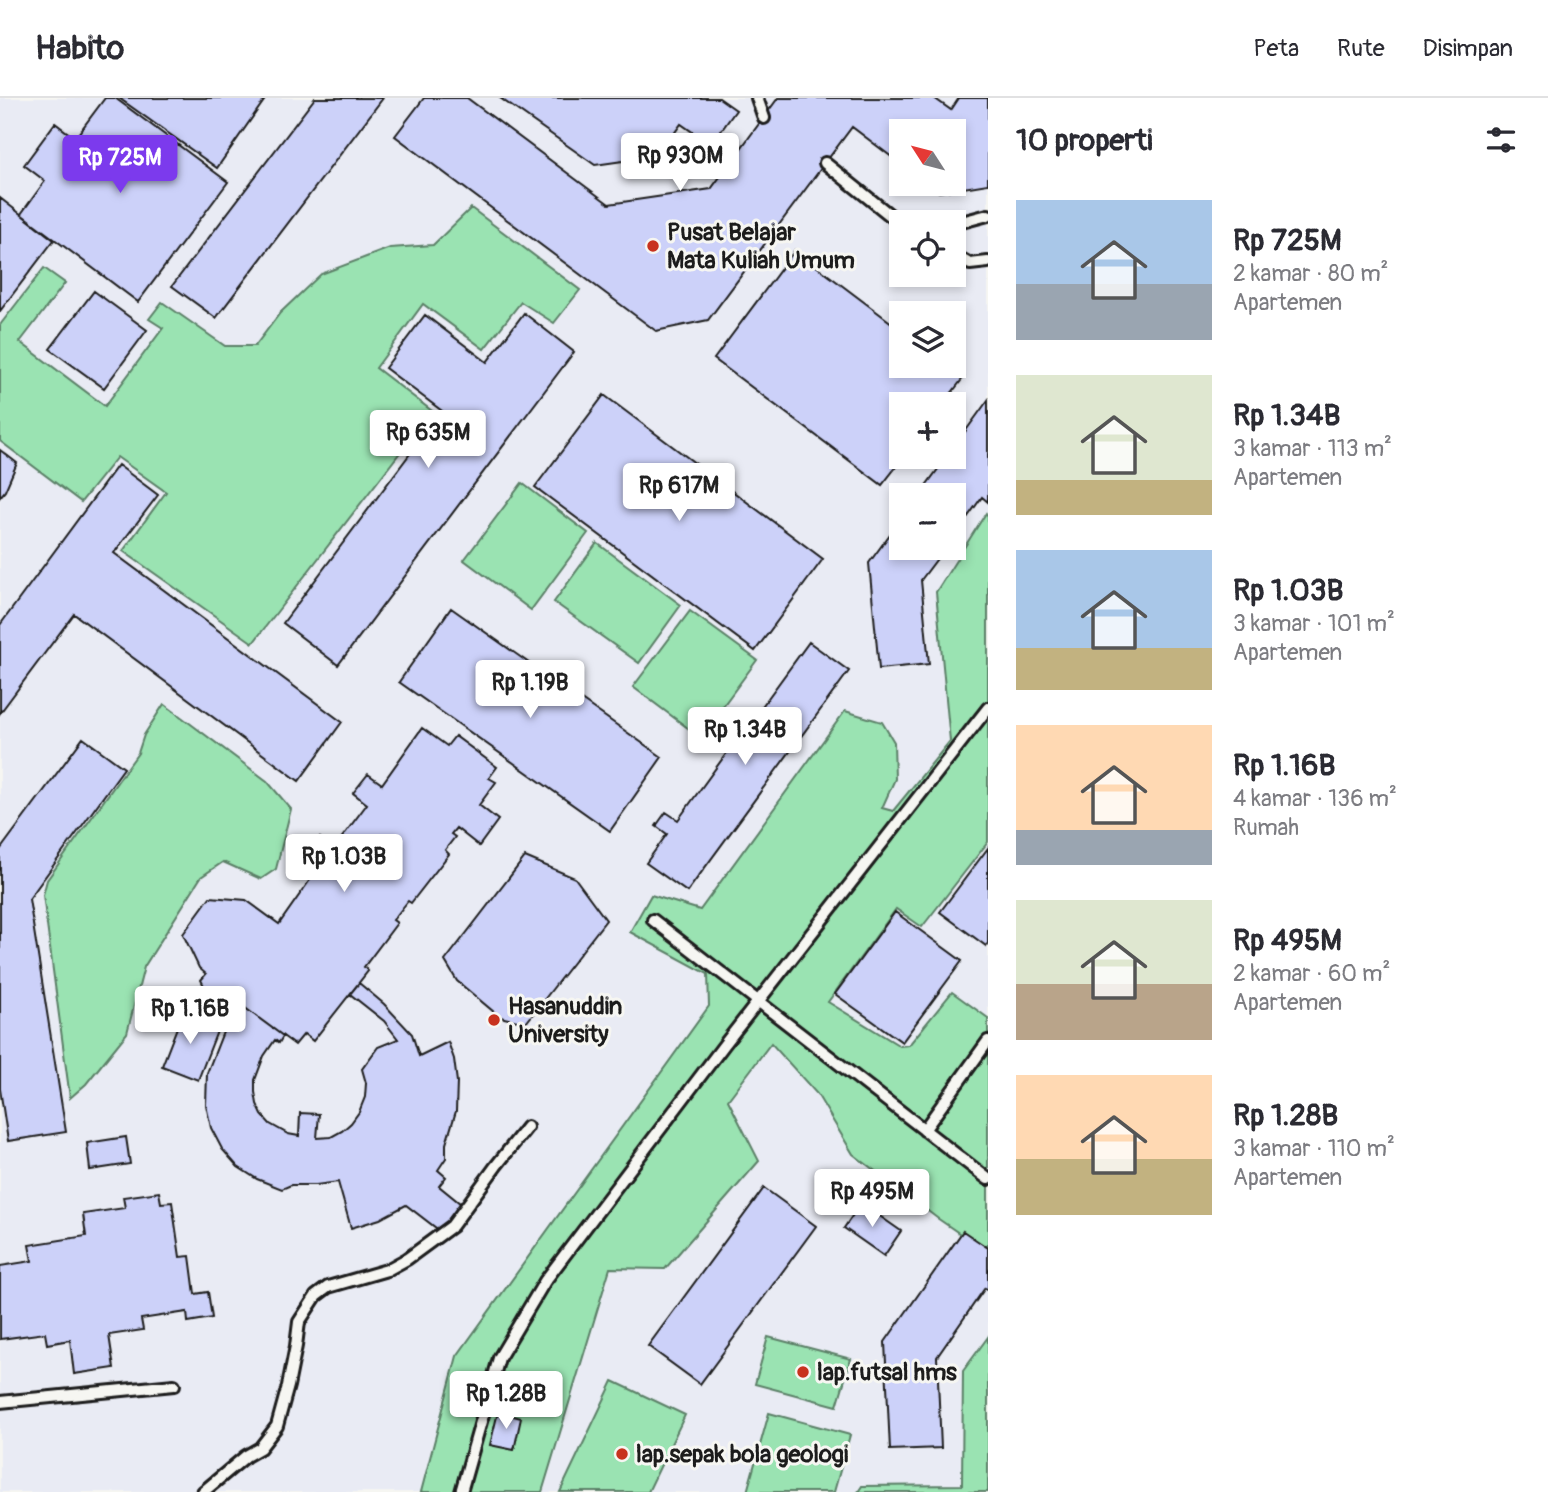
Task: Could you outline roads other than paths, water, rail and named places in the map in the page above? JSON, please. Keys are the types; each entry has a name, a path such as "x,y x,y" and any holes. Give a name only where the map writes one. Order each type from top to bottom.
{"lane":[{"path":"757,98 764,118"},
{"path":"825,163 889,214"},
{"path":"966,221 988,215"},
{"path":"966,262 970,264 988,261"},
{"path":"461,1492 499,1358 545,1281 988,708"},
{"path":"653,920 988,1180"},
{"path":"923,1130 988,1041"},
{"path":"203,1492 246,1456 260,1448 277,1426 288,1386 299,1322 316,1296 328,1287 387,1270 407,1259 452,1226 527,1127"},
{"path":"0,1402 174,1385"}],"place":[{"name":"Pusat Belajar Mata Kuliah Umum","path":"653,246"},
{"name":"Hasanuddin University","path":"494,1020"},
{"name":"lap.futsal hms","path":"803,1372"},
{"name":"lap.sepak bola geologi","path":"622,1454"}]}
